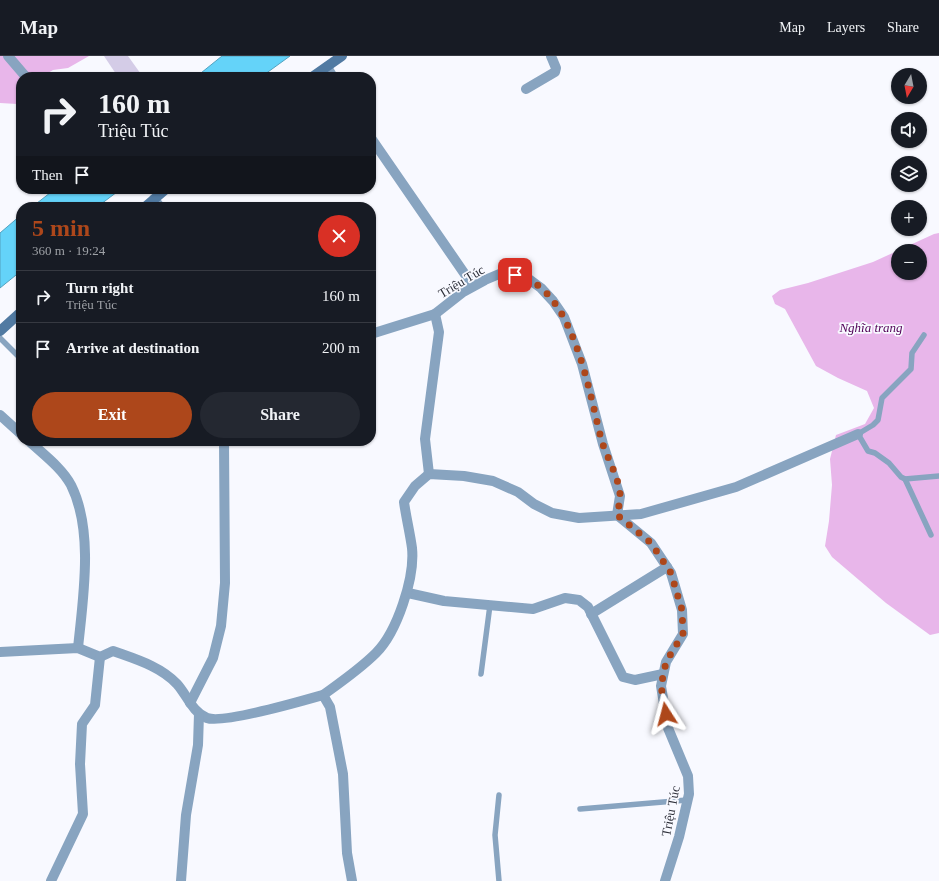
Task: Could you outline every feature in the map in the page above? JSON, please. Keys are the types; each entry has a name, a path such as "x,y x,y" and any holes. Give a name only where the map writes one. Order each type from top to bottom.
{"street":[{"path":"8,56 22,72"},
{"path":"320,72 342,56"},
{"path":"526,90 555,72 556,68 551,56"},
{"path":"327,67 330,72"},
{"path":"376,145 473,286"},
{"name":"Triệu Túc","path":"376,332 435,314 473,286 504,272 526,277 549,296 564,317 582,364 603,444 618,487 620,496 617,515 651,543 667,566 671,573 682,610 683,634 666,662 661,686 668,728 688,776 688,800 679,837 664,881"},
{"path":"429,474 425,439 439,332 435,314"},
{"path":"0,331 16,317"},
{"path":"0,415 16,429"},
{"path":"0,652 78,648 100,657 113,651 153,666 177,684 199,714 208,719 233,718 323,695 356,672 377,652 391,631 408,593 412,549 404,502 415,486 429,474 464,476 493,481 518,492 534,504 552,513 579,518 641,514 736,487 858,434"},
{"path":"34,446 56,466 70,484 81,517 84,531 83,593 78,648"},
{"path":"190,703 213,658 221,626 225,583 224,446"},
{"path":"591,614 667,566"},
{"path":"408,593 444,601 533,609 565,598 579,600 588,607 623,677 635,680 663,674"},
{"path":"51,881 83,814 80,764 82,724 95,705 100,657"},
{"path":"323,695 330,707 343,774 346,853 352,881"},
{"path":"181,881 186,815 198,745 199,714"}],"lane":[{"path":"924,336 915,346 912,353 911,369 882,398 878,420 873,425 858,434 868,451 875,453 889,463 901,477 905,479 931,534"},
{"path":"0,338 16,354"},
{"path":"905,479 939,476"},
{"path":"481,674 490,605"},
{"path":"499,795 495,835 499,881"},
{"path":"580,809 688,800"}],"green space":[{"path":"0,56 89,56 68,68 53,70 50,72 16,72 16,104 0,103"},
{"name":"Nghĩa trang","path":"939,233 939,633 930,635 886,603 832,557 825,546 832,485 830,459 836,435 865,424 874,408 867,391 816,366 785,309 775,304 772,296 780,290 808,283 873,262 891,254 891,280 927,280 927,244 912,244"}],"water":[{"path":"222,56 290,56 268,72 202,72"},
{"path":"49,194 114,194 104,202 38,202"},
{"path":"16,219 16,275 0,288 0,233"}],"building":[{"path":"104,56 128,56 139,72 115,72"}],"route":[{"path":"515,275 526,277 541,288 553,301 564,317 582,364 603,444 618,487 620,496 617,515 651,543 671,573 682,610 683,634 666,662 661,686 666,714"}]}
